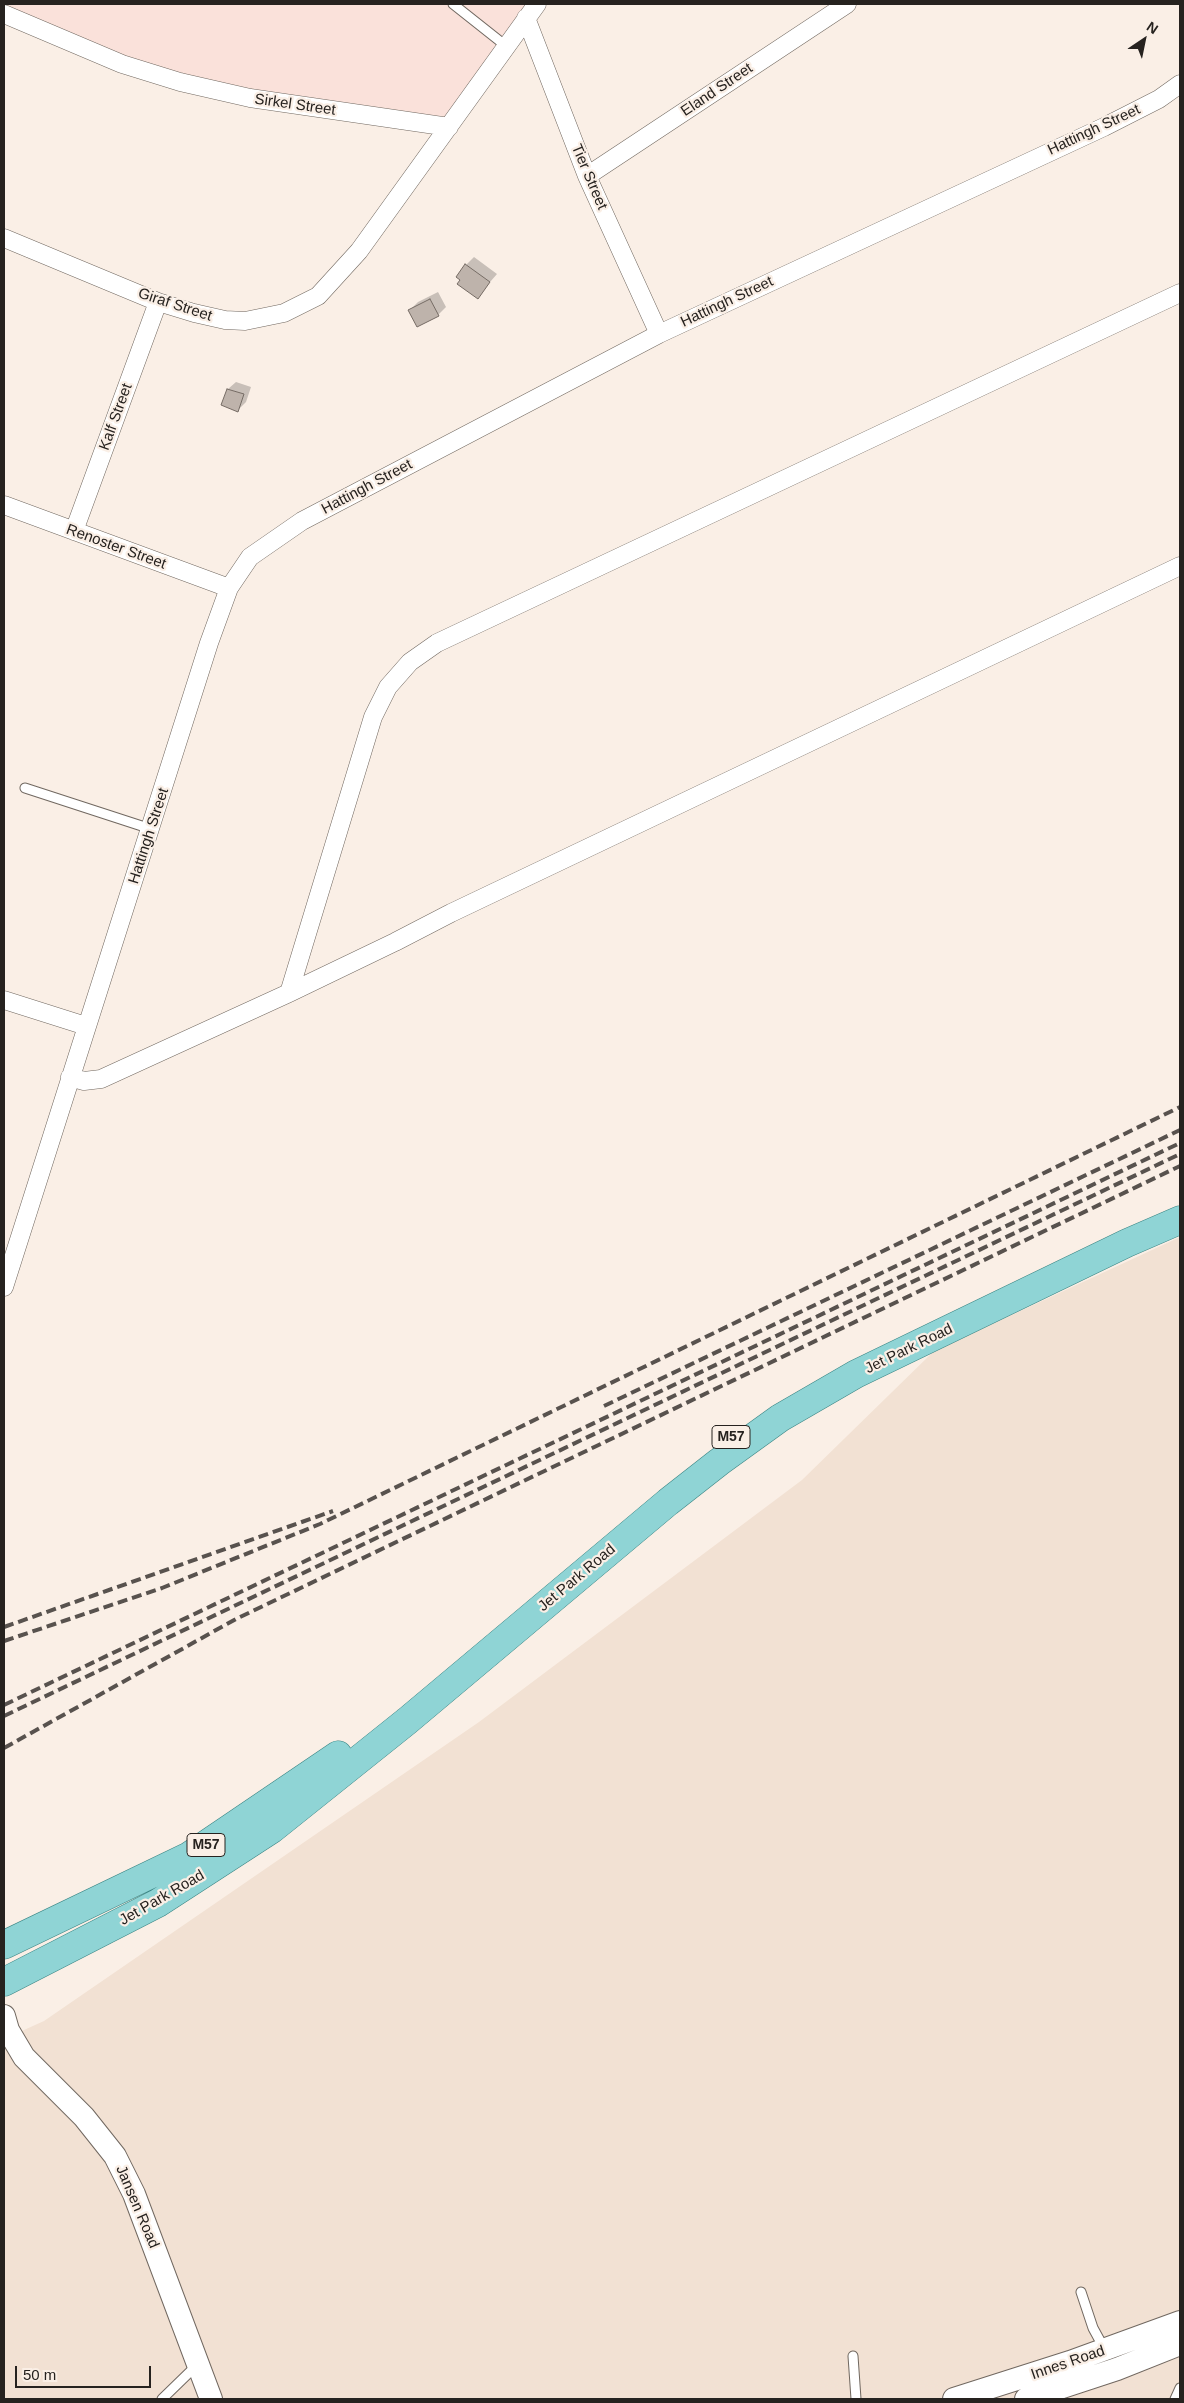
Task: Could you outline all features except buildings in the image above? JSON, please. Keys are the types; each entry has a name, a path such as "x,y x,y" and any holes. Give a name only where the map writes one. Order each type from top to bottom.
{"main road":[{"name":"Jet Park Road","path":"4,1945 189,1856 392,1717 481,1644 669,1483 760,1416 846,1366 1180,1202"},
{"name":"Jet Park Road","path":"4,1982 158,1903 272,1829 407,1721 688,1486 780,1418 856,1374 1180,1220"}],"street":[{"path":"449,127 537,4"},
{"name":"Eland Street","path":"587,176 846,4"},
{"name":"Sirkel Street","path":"4,14 122,64 180,82 250,98 449,127"},
{"name":"Tier Street","path":"526,18 587,176 659,334"},
{"name":"Hattingh Street","path":"4,1287 86,1026 229,588 250,557 302,521 659,334 1159,100 1180,84"},
{"name":"Giraf Street","path":"4,238 158,302 194,314 225,320 245,321 284,314 318,296 359,251 449,127"},
{"path":"289,993 372,717 388,688 410,662 437,643 1180,293"},
{"name":"Kalf Street","path":"74,531 158,302"},
{"name":"Renoster Street","path":"4,505 229,588"},
{"path":"70,1077 84,1081 101,1079 289,993 396,942 469,904 1180,566"},
{"path":"4,1000 86,1026"},
{"name":"Jansen Road","path":"4,2016 8,2030 24,2057 84,2117 115,2156 134,2194 211,2399"},
{"name":"Innes Road","path":"1026,2399 1111,2360 1180,2322"},
{"name":"Innes Road","path":"954,2399 1180,2344"}],"lane":[{"path":"453,4 506,46"},
{"path":"25,788 151,828"},
{"path":"1081,2292 1093,2328 1111,2360"},
{"path":"853,2356 856,2399"},
{"path":"162,2399 198,2364"},
{"path":"1175,2399 1180,2388"}],"shaded area":[{"path":"4,4 540,4 449,127 122,64 4,14"},
{"path":"1180,1237 1180,2399 4,2399 4,2039 44,2021 479,1722 802,1480 934,1351"}],"railway":[{"path":"4,1641 162,1588 320,1524 1180,1107"},
{"path":"604,1406 1180,1130"},
{"path":"4,1705 1180,1143"},
{"path":"4,1716 1180,1154"},
{"path":"4,1748 236,1619 1180,1166"},
{"path":"4,1627 333,1511"}]}
